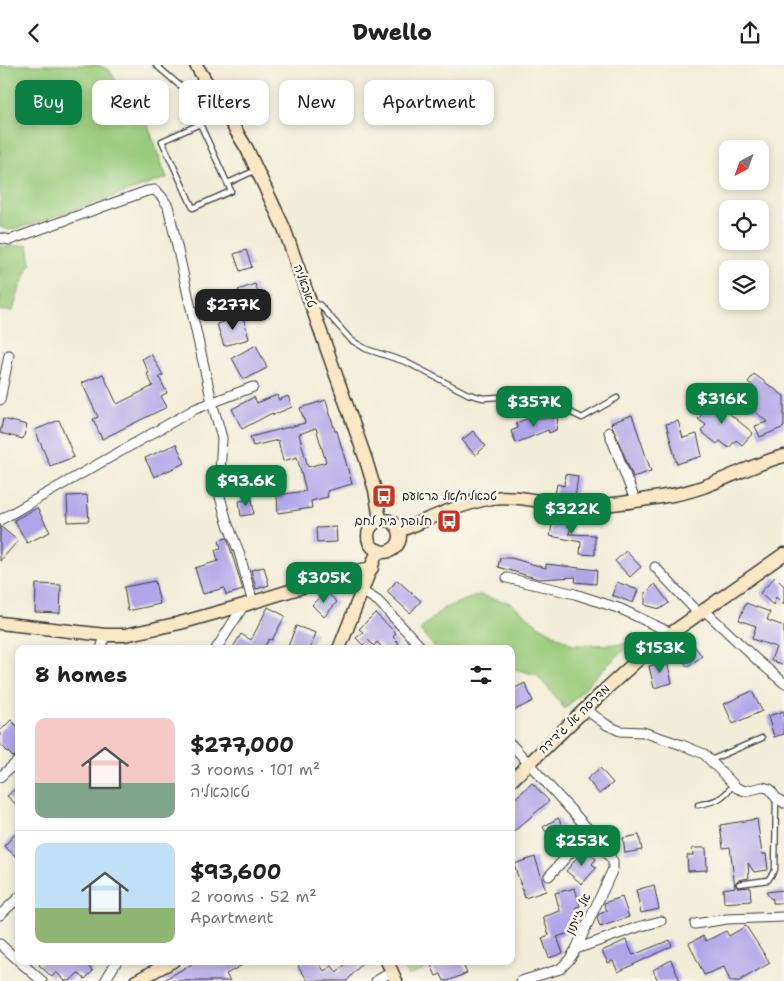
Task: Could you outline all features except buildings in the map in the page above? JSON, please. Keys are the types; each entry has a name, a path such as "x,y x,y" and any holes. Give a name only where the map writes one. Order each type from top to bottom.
{"street":[{"name":"טאבאליה","path":"196,65 205,80"},
{"name":"טאבאליה","path":"232,125 247,149 284,228 367,466 375,491 380,520"},
{"path":"0,238 10,240 147,191 155,190 168,206 212,403 222,438 219,493 239,552 248,604 219,645"},
{"path":"0,400 9,355"},
{"path":"0,520 195,409 253,387"},
{"path":"609,432 635,500"},
{"path":"400,531 456,508 493,498 525,499 579,506 687,493 784,456"},
{"path":"380,520 394,523 400,531 397,545 388,551 378,550 371,544 368,535 372,526 380,520"},
{"path":"341,645 378,550"},
{"name":"מדרסה אל ג'דידה","path":"515,777 640,657 701,611 784,554"},
{"path":"655,567 701,611 784,683"},
{"path":"0,623 105,635 125,635 153,630 248,604 351,572 372,568"},
{"path":"507,578 584,597 621,609 671,633"},
{"path":"362,591 378,601 419,645"},
{"path":"102,645 105,635"},
{"path":"585,709 607,725 620,731 643,732 704,754 733,785 745,791 763,787 770,789 780,801"},
{"name":"אל זייתון","path":"515,748 590,831 613,861 613,869 576,949 569,960 560,969 521,981"},
{"path":"0,777 15,764"},
{"path":"549,876 590,831"},
{"path":"0,915 15,901"},
{"path":"695,924 727,919 784,917"},
{"path":"576,949 638,927 662,921"},
{"path":"0,944 15,957"},
{"path":"24,965 42,981"},
{"path":"105,981 115,965"},
{"path":"136,981 166,965"},
{"path":"376,981 391,971"}],"lane":[{"path":"156,65 179,85"},
{"path":"200,124 228,183 231,191 193,208 162,141 200,124"},
{"path":"228,183 257,170"},
{"path":"311,304 320,305 351,340 366,349 406,362 468,394 483,399 517,396 539,399 582,418 617,398"},
{"path":"710,760 762,738"},
{"path":"698,805 725,797 733,785"},
{"path":"739,884 768,881 775,870 780,801"}],"green space":[{"path":"0,65 98,65 109,70 116,80 92,80 92,125 147,125 167,178 30,225 10,230 0,227"},
{"path":"0,245 3,247 28,245 31,263 20,287 13,311 0,311"},
{"path":"479,595 511,603 538,625 573,645 631,644 599,673 565,709 537,675 515,669 515,645 433,645 420,630 444,608"},
{"path":"403,965 427,965 428,968 407,976"}],"place":[{"name":"טבאליה/אל בראעם","path":"384,496"},
{"name":"חלופת בית לחם","path":"449,521"}]}
